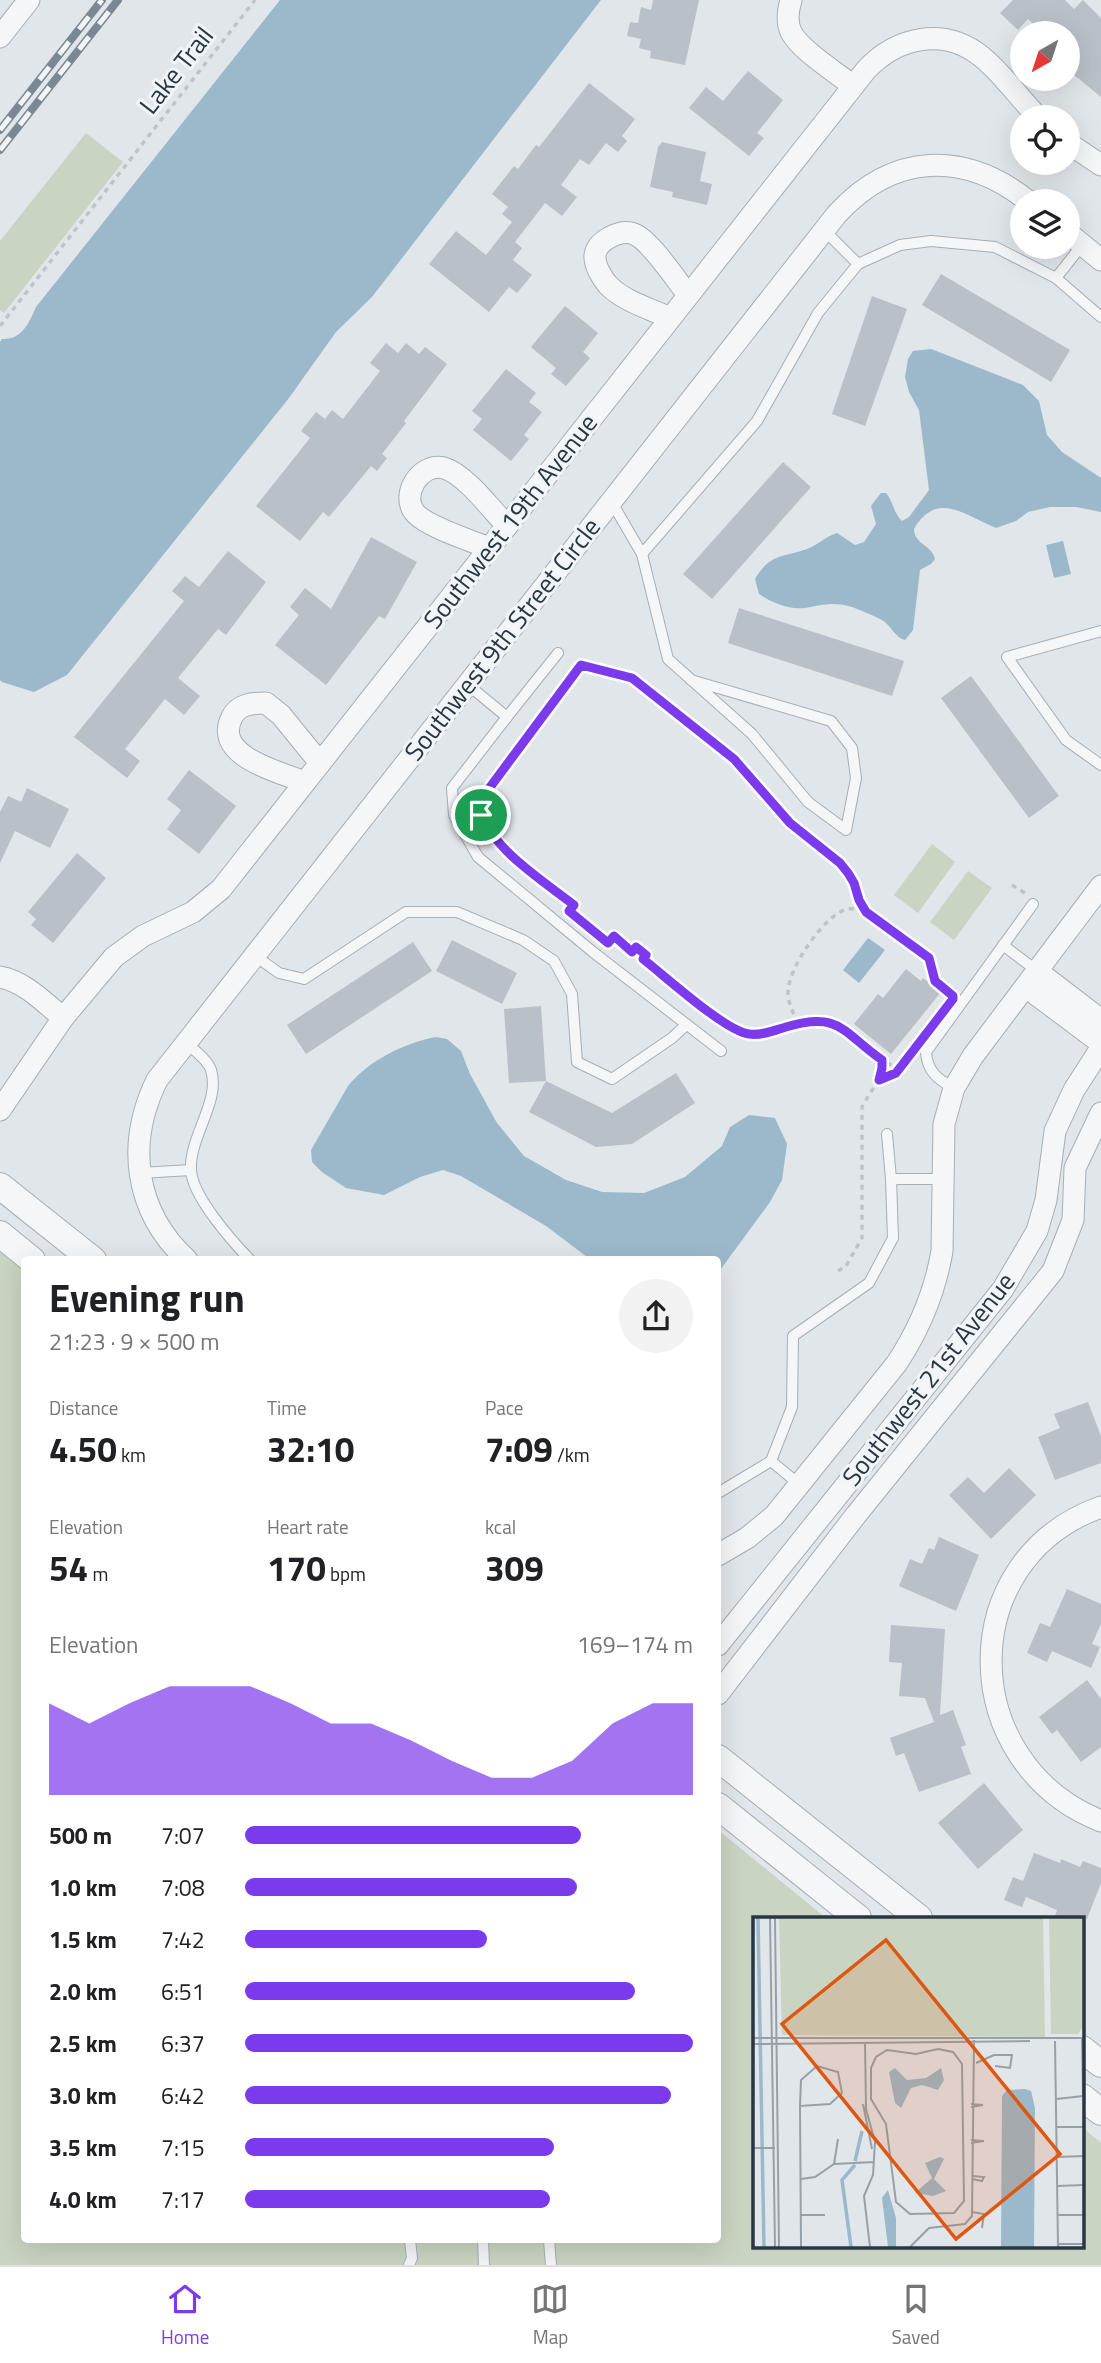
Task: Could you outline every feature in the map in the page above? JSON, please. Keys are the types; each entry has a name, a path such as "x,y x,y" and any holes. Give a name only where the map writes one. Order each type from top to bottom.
{"street":[{"path":"0,37 28,0"},
{"path":"792,0 787,12 791,31 802,45 853,86"},
{"name":"Southwest 19th Avenue","path":"0,1110 63,1018 114,957 143,936 193,912 220,889 878,57 894,47 912,41 949,41 982,57 1027,105"},
{"path":"1080,151 1099,164"},
{"name":"Southwest 9th Street Circle","path":"183,1256 156,1222 140,1173 139,1133 149,1097 167,1065 851,198 865,187 897,172 922,166 948,165 982,173 1012,189"},
{"path":"670,318 618,293 607,284 599,272 595,257 597,248 620,233 635,234 652,249 688,295"},
{"path":"1080,243 1101,260"},
{"path":"489,548 428,522 416,514 410,502 410,490 418,477 429,470 443,468 460,477 507,526"},
{"path":"305,782 237,752 230,743 228,727 233,714 249,704 266,703 281,715 320,763"},
{"path":"721,1553 761,1528 800,1485 897,1363 918,1328 933,1291 942,1251 944,1124 954,1088 972,1056 1101,886"},
{"path":"0,977 8,978 26,988 63,1018"},
{"path":"1032,979 1101,1020"},
{"path":"1032,979 1101,1043"},
{"name":"Southwest 21st Avenue","path":"721,1641 1003,1289 1037,1231 1046,1200 1055,1130 1074,1090 1101,1048"},
{"name":"Southwest 21st Avenue","path":"721,1690 856,1515 1053,1271 1073,1220 1075,1168 1101,1112"},
{"path":"0,1186 88,1256"},
{"path":"0,1234 28,1256"},
{"path":"1101,1507 1072,1520 1056,1531 1041,1544 1016,1575 1006,1592 993,1629 990,1669 996,1708 1007,1736 1022,1761 1056,1796 1101,1821"},
{"path":"721,1760 917,1917"},
{"path":"721,1808 856,1917"},
{"path":"1084,2051 1101,2064"},
{"path":"1084,2099 1101,2112"}],"lane":[{"path":"824,230 858,264"},
{"path":"642,554 757,421 818,313 858,264 900,245 931,241 995,247 1056,278 1101,317"},
{"path":"1056,278 1065,259"},
{"path":"611,501 642,554 668,659 691,680 752,734 808,802 846,830 856,778 854,758 852,748 831,721 691,680"},
{"path":"1101,631 1007,657 1066,740 1101,765"},
{"path":"558,653 452,788 454,815 478,857 593,952 721,1051"},
{"path":"467,684 507,717"},
{"path":"954,1088 939,1081 931,1070 926,1052 1003,946 1030,899"},
{"path":"254,955 279,973 304,979 406,912 457,912 523,940 554,961 572,994 577,1062 612,1079 687,1025"},
{"path":"1003,946 1032,979"},
{"path":"186,1042 210,1067 213,1087 194,1149 191,1170 195,1186 225,1233 246,1256"},
{"path":"721,1491 771,1461 792,1407 793,1336 869,1283 893,1238 887,1134"},
{"path":"140,1173 191,1170"},
{"path":"891,1179 944,1179"},
{"path":"771,1461 800,1485"},
{"path":"410,2243 410,2265"},
{"path":"483,2243 484,2265"},
{"path":"549,2243 551,2265"}],"path":[{"name":"Lake Trail","path":"0,327 255,0"},
{"path":"879,1080 889,1077 902,1065 953,996 935,981 929,958 866,912 854,883 840,863 790,823 734,759 632,678 581,665 479,802 481,815 494,836 508,852 574,905 569,911 608,943 614,936 632,952 636,947 646,955 643,959 737,1031 760,1034 808,1020 829,1022 851,1035 891,1066 902,1065"},
{"path":"1012,885 1030,899"},
{"path":"798,1023 788,989 790,978 806,951 818,932 834,916 848,909 866,912"},
{"path":"838,1271 846,1266 862,1238 862,1107 879,1080 882,1060"}],"green space":[{"path":"86,133 123,162 4,313 0,310 0,241"},
{"path":"932,844 955,862 918,913 894,895"},
{"path":"968,871 992,888 954,940 930,922"},
{"path":"0,1243 21,1260 21,2243 721,2243 721,1832 825,1917 753,1917 753,2248 1084,2248 1084,2129 1101,2143 1101,2265 0,2265"}],"water":[{"path":"280,0 601,0 372,297 336,332 289,398 67,675 34,692 2,682 0,342 20,334 36,307"},
{"path":"931,349 1023,385 1039,401 1047,435 1062,452 1101,478 1101,512 1076,507 1050,507 1028,512 1016,521 996,528 952,509 932,511 923,517 914,529 917,538 935,559 920,570 913,630 905,640 898,637 882,620 846,605 792,608 759,594 755,579 772,560 807,549 837,533 855,545 864,542 876,524 871,506 881,493 886,493 902,521 909,517 929,490 919,410 909,392 905,377 908,359 913,351"},
{"path":"1063,541 1071,574 1054,578 1046,545"},
{"path":"868,938 885,950 859,983 843,970"},
{"path":"436,1037 447,1039 461,1051 470,1074 497,1123 524,1156 566,1180 602,1192 644,1193 685,1177 722,1146 730,1127 749,1115 775,1118 787,1144 782,1180 770,1202 721,1269 721,1256 586,1256 546,1226 461,1176 443,1170 420,1177 384,1195 346,1188 312,1162 311,1150 356,1077 376,1061 412,1044"}],"building":[{"path":"653,0 699,0 685,65 650,58 651,51 639,48 641,39 627,36 630,22 638,23 641,7 651,10"},
{"path":"1013,0 1065,0 1074,9 1083,0 1101,18 1101,97 1080,80 1080,21 1028,19 1010,22 1000,13"},
{"path":"748,71 783,100 757,133 764,138 749,156 689,108 706,87 723,101"},
{"path":"589,83 635,119 622,136 627,141 618,152 606,143 589,165 580,159 561,185 577,197 562,216 545,203 515,242 522,248 513,260 532,275 517,293 509,287 489,312 429,264 456,231 486,255 512,222 502,214 508,207 492,194 514,166 518,169 536,145 539,147"},
{"path":"662,142 706,152 700,181 712,184 707,205 672,197 673,192 650,187 658,147"},
{"path":"941,274 1070,350 1051,382 922,305"},
{"path":"872,296 907,309 865,426 832,414"},
{"path":"565,306 598,333 583,352 590,358 566,386 551,374 556,368 531,347"},
{"path":"386,343 398,353 406,343 419,354 425,347 447,364 382,454 387,458 377,471 371,466 329,517 323,512 300,541 256,506 310,438 301,431 316,412 325,419 332,410 343,419 380,371 370,363"},
{"path":"506,369 536,393 529,402 542,412 524,435 529,439 511,461 473,430 482,419 472,411"},
{"path":"783,462 811,487 712,599 683,574"},
{"path":"371,537 417,562 385,619 379,616 326,685 275,645 299,615 290,607 305,588 331,609"},
{"path":"228,551 266,582 226,635 218,629 178,678 200,696 184,715 165,699 125,749 140,761 127,778 74,737 184,601 172,591 185,576 199,587"},
{"path":"739,608 904,661 892,696 728,643"},
{"path":"971,676 1059,796 1029,818 941,698"},
{"path":"189,770 236,806 199,854 167,829 181,810 167,799"},
{"path":"27,788 69,809 50,848 15,831 0,863 0,812 8,796 21,802"},
{"path":"77,853 106,878 53,943 31,925 36,919 28,912"},
{"path":"452,940 517,973 502,1004 436,971"},
{"path":"413,942 432,971 306,1054 287,1025"},
{"path":"906,969 941,992 891,1054 854,1024 878,994 883,998"},
{"path":"541,1006 546,1081 509,1083 504,1009"},
{"path":"676,1073 695,1103 632,1144 596,1147 529,1112 546,1081 612,1113"},
{"path":"1088,1402 1101,1436 1101,1463 1055,1480 1038,1437 1060,1428 1054,1414"},
{"path":"1009,1468 1036,1495 991,1539 949,1495 968,1477 984,1493"},
{"path":"939,1537 979,1555 956,1611 899,1586 910,1559 922,1564 929,1548 934,1550"},
{"path":"1067,1589 1101,1604 1101,1624 1092,1644 1100,1647 1091,1668 1052,1651 1047,1662 1027,1653 1040,1623 1050,1627"},
{"path":"891,1625 945,1629 940,1715 953,1710 966,1745 961,1747 971,1774 919,1792 904,1753 896,1756 890,1738 934,1722 925,1698 899,1696 902,1663 889,1662"},
{"path":"1087,1680 1101,1699 1101,1747 1081,1762 1057,1730 1052,1734 1039,1717"},
{"path":"984,1783 1023,1830 978,1869 938,1823"},
{"path":"1034,1853 1060,1863 1061,1859 1080,1867 1083,1861 1101,1868 1101,1883 1087,1919 1055,1917 1057,1910 1026,1897 1022,1907 1004,1900 1013,1877 1023,1881"}],"railway":[{"path":"0,130 102,0"},
{"path":"0,150 118,0"}],"route":[{"path":"581,665 632,678 734,759 790,823 840,863 854,883 866,912 929,958 935,981 953,996 953,999 896,1073 879,1080 882,1060 851,1035 829,1022 808,1020 760,1034 737,1031 643,959 646,955 636,947 632,952 614,936 608,943 569,911 574,905 508,852 481,815 479,802 581,665"}]}
